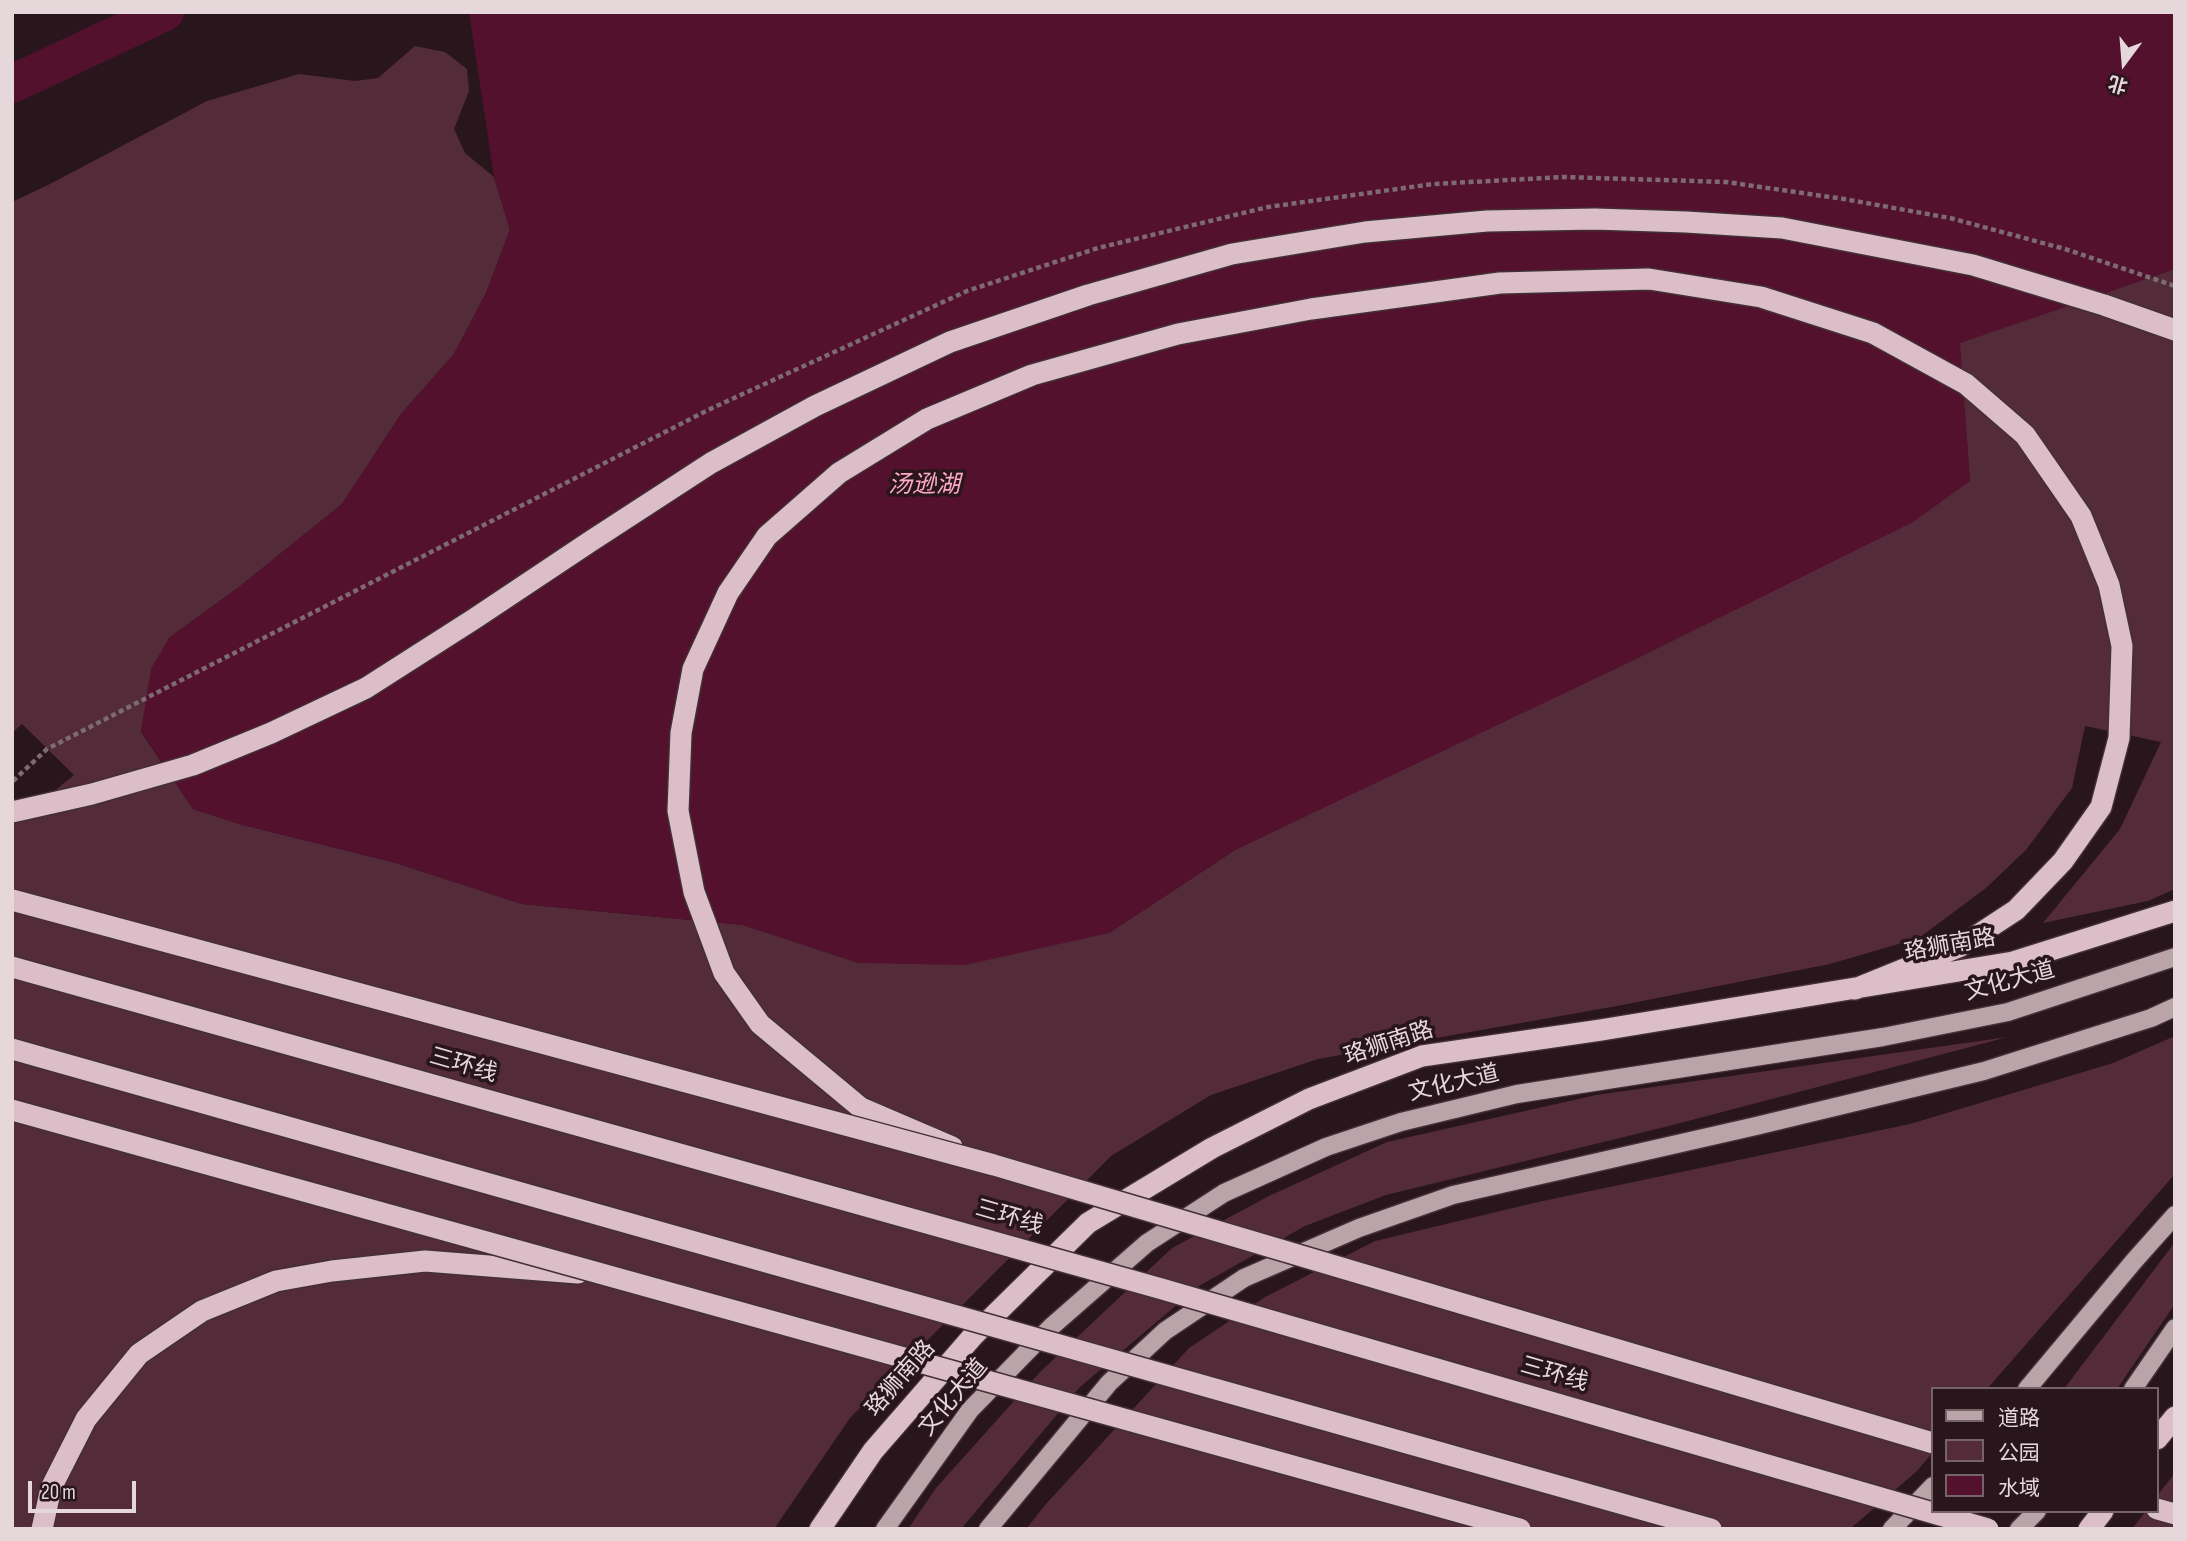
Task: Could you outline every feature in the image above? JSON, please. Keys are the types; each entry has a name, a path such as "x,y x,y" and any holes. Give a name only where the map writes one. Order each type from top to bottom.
{"highway":[{"path":"12,812 92,794 193,765 271,733 366,688 711,463 815,406 950,342 1088,295 1232,254 1365,232 1487,221 1608,219 1782,229 1973,265 2175,330"},
{"path":"994,1165 861,1108 760,1024 724,973 694,892 677,811 681,733 693,669 728,593 767,536 839,473 927,419 1032,375 1178,334 1311,309 1500,283 1650,279 1760,297 1873,333 1966,384 2025,435 2081,516 2109,585 2122,646 2119,738 2101,807 2063,862 2016,910 1961,946 1854,989"},
{"path":"12,901 994,1165 1932,1443"},
{"name":"珞狮南路","path":"820,1529 873,1451 972,1336 1088,1223 1213,1148 1310,1099 1422,1056 2013,962 2175,911"},
{"name":"三环线","path":"12,967 1162,1289 1932,1513"},
{"path":"12,1049 1711,1529"},
{"path":"12,1110 1520,1529"},
{"path":"43,1529 51,1489 86,1419 139,1354 202,1311 276,1281 332,1271 425,1261 604,1275"},
{"path":"2159,1437 2175,1416"},
{"name":"三环线","path":"1933,1513 1988,1529"},
{"path":"2089,1529 2101,1513"}],"main road":[{"name":"文化大道","path":"885,1529 970,1410 1051,1327 1146,1243 1224,1193 1326,1147 1401,1122 1517,1094 1883,1037 2008,1012 2175,957"},
{"path":"988,1529 1109,1382 1166,1331 1244,1278 1359,1228 1453,1195 1984,1071 2151,1018 2175,1007"},
{"path":"2028,1387 2175,1216"},
{"path":"2134,1387 2175,1328"},
{"path":"1892,1529 1932,1487"},
{"path":"2019,1529 2035,1513"}],"path":[{"path":"12,782 47,749"}],"green space":[{"path":"415,46 445,52 467,69 469,91 454,129 465,153 494,177 510,230 486,293 454,354 401,414 342,504 239,587 169,638 141,732 193,809 243,825 396,863 522,904 743,925 859,963 1109,933 1235,850 1406,767 1970,481 1959,343 2175,269 2175,889 2148,901 2043,923 2120,829 2161,742 2085,726 2072,788 2026,850 1986,888 1919,938 1830,964 1617,1006 1318,1059 1211,1095 1111,1156 850,1418 774,1529 12,1529 12,825 74,775 22,724 12,733 12,202 207,101 299,74 355,81 378,78"},
{"path":"2175,1036 2175,1174 1989,1387 1932,1387 1932,1453 1917,1471 1850,1529 1026,1529 1189,1348 1265,1297 1375,1241 1538,1202 1910,1124 2113,1063"},
{"path":"2008,1037 1669,1126 1386,1195 1305,1226 1199,1286 1080,1387 961,1529 908,1529 936,1488 1040,1372 1172,1248 1269,1196 1387,1142 1596,1095"},
{"path":"2175,1242 2175,1304 2118,1387 2066,1387"},
{"path":"2175,1473 2175,1529 2132,1529 2144,1513 2159,1513 2159,1493"}],"water":[{"name":"汤逊湖","path":"469,12 2175,12 2175,269 1960,343 1970,481 1913,522 1630,662 1235,850 1109,933 965,965 859,963 743,925 522,904 396,863 243,825 193,809 141,731 151,669 169,638 239,587 342,504 401,414 454,354 486,293 510,230 494,177"}],"waterway":[{"path":"12,84 165,12"}]}
